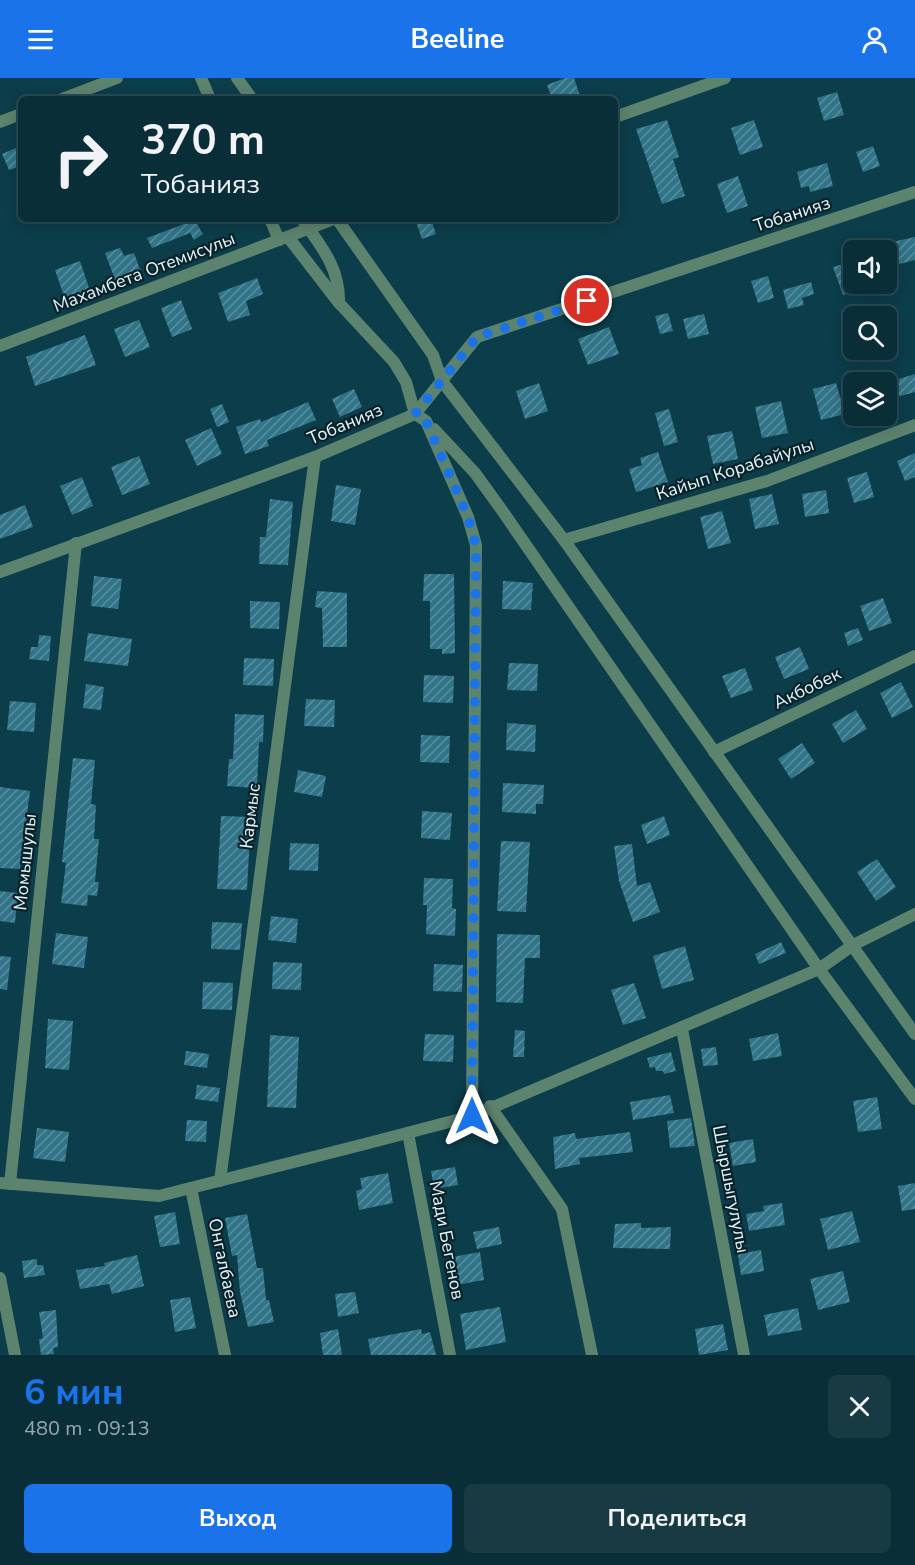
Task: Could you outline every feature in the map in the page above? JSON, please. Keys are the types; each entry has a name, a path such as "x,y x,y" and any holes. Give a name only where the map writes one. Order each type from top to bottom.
{"street":[{"path":"70,96 117,78"},
{"path":"201,78 209,96"},
{"path":"237,78 250,96"},
{"path":"618,116 725,78"},
{"path":"0,122 18,115"},
{"name":"Тобанияз","path":"0,572 421,417 442,381 477,337 915,192"},
{"path":"272,222 339,303 394,362 406,382 468,517 476,545 472,1116"},
{"path":"338,222 433,355 442,381 564,540 915,1034"},
{"path":"305,224 326,252 336,273 339,303"},
{"name":"Махамбета Отемисулы","path":"0,346 283,238 305,224"},
{"path":"421,417 475,473 819,969 915,1099"},
{"name":"Кайып Корабайулы","path":"564,540 767,481 915,425"},
{"name":"Кармыс","path":"220,1181 315,457"},
{"name":"Момышулы","path":"5,1184 76,543"},
{"name":"Акбобек","path":"714,752 915,656"},
{"path":"5,1184 159,1196 472,1116 489,1106 682,1029 819,969 853,945 915,914"},
{"name":"Шыршыгулулы","path":"682,1029 744,1355"},
{"path":"489,1106 562,1209 592,1355"},
{"name":"Мади Бегенов","path":"408,1133 450,1355"},
{"name":"Онгалбаева","path":"191,1188 225,1355"},
{"path":"0,1278 15,1355"}],"building":[{"path":"565,78 574,78 580,96 551,96 547,85"},
{"path":"837,92 844,115 824,121 817,98"},
{"path":"667,120 679,157 673,159 685,196 662,204 636,129"},
{"path":"754,120 763,147 740,155 731,128"},
{"path":"873,146 880,166 863,172 856,152"},
{"path":"18,147 18,167 9,170 2,154"},
{"path":"827,163 833,186 810,192 809,186 801,188 797,172"},
{"path":"738,176 748,206 727,213 717,184"},
{"path":"183,222 196,222 203,234 194,240 190,233 152,248 147,238 184,224"},
{"path":"416,222 432,222 436,234 422,239"},
{"path":"915,237 915,260 897,265 897,241"},
{"path":"120,248 124,256 134,253 142,275 117,285 105,253"},
{"path":"80,261 90,291 65,299 55,270"},
{"path":"843,264 843,294 846,294 843,295 833,267"},
{"path":"768,276 774,298 758,303 751,281"},
{"path":"257,278 263,294 246,301 250,315 228,322 218,293"},
{"path":"811,282 814,294 802,298 804,305 788,309 783,290"},
{"path":"181,300 192,329 172,337 161,308"},
{"path":"668,313 673,331 660,334 655,316"},
{"path":"704,314 709,334 688,339 683,319"},
{"path":"139,320 150,347 125,357 114,329"},
{"path":"609,327 619,354 588,365 578,339"},
{"path":"85,335 96,365 35,386 26,357"},
{"path":"915,374 915,392 897,397 897,380"},
{"path":"539,383 548,411 525,419 516,391"},
{"path":"836,383 843,414 821,420 813,389"},
{"path":"354,389 362,407 340,417 332,399"},
{"path":"781,401 788,433 762,438 755,407"},
{"path":"308,402 316,420 267,440 269,446 245,454 236,427 260,419 261,422"},
{"path":"222,404 229,422 217,427 210,409"},
{"path":"669,409 678,442 664,446 655,413"},
{"path":"211,428 222,454 197,466 185,440"},
{"path":"732,431 738,459 713,464 707,436"},
{"path":"658,452 668,482 636,492 629,469 642,465 640,458"},
{"path":"915,453 915,477 905,481 897,461"},
{"path":"139,456 150,484 122,495 111,467"},
{"path":"867,472 874,497 854,503 847,478"},
{"path":"82,477 93,506 72,515 60,486"},
{"path":"336,485 361,489 355,525 331,521"},
{"path":"826,490 829,513 805,517 802,494"},
{"path":"772,494 779,524 755,529 749,499"},
{"path":"270,499 293,502 288,565 259,564 260,537 266,537"},
{"path":"25,505 33,527 0,539 0,515"},
{"path":"722,511 731,543 708,549 700,517"},
{"path":"424,574 454,574 455,653 442,654 442,649 430,649 430,601 423,601"},
{"path":"94,576 122,579 118,609 91,606"},
{"path":"503,581 533,583 531,610 502,609"},
{"path":"317,591 347,593 347,647 323,647 322,608 315,607"},
{"path":"883,598 892,623 869,631 860,606"},
{"path":"250,601 280,602 279,629 250,628"},
{"path":"858,628 863,640 848,646 844,633"},
{"path":"88,633 132,639 128,666 84,661"},
{"path":"39,635 51,636 49,661 29,659 31,647 38,647"},
{"path":"800,647 809,669 784,679 775,657"},
{"path":"244,658 274,659 273,686 243,685"},
{"path":"509,663 538,664 537,691 507,690"},
{"path":"745,668 753,690 731,698 722,676"},
{"path":"424,675 454,676 453,703 423,702"},
{"path":"901,682 913,707 892,718 880,693"},
{"path":"86,684 104,687 101,710 83,708"},
{"path":"306,699 335,700 334,727 304,726"},
{"path":"10,701 36,703 34,732 7,730"},
{"path":"856,710 867,729 843,743 832,724"},
{"path":"235,714 264,715 263,742 259,742 257,788 227,786 229,759 233,759"},
{"path":"507,723 536,725 535,752 506,750"},
{"path":"421,735 450,736 449,763 420,762"},
{"path":"802,743 815,763 791,779 778,759"},
{"path":"73,758 95,760 91,804 96,805 94,839 99,839 95,882 99,882 97,896 88,895 87,906 61,903 66,863 62,862"},
{"path":"298,770 326,776 322,797 294,792"},
{"path":"503,783 544,785 543,804 536,804 536,814 502,812"},
{"path":"0,787 30,791 20,869 0,868"},
{"path":"422,811 452,813 450,840 421,838"},
{"path":"221,816 251,817 247,890 217,889"},
{"path":"664,816 670,835 647,844 641,825"},
{"path":"501,841 530,842 526,912 497,911"},
{"path":"290,843 319,844 318,871 289,870"},
{"path":"632,844 637,886 650,882 660,912 633,922 619,881 614,846"},
{"path":"877,859 896,887 876,901 857,872"},
{"path":"424,878 453,879 452,908 456,909 455,936 426,934 427,905 423,905"},
{"path":"0,891 18,893 15,923 0,921"},
{"path":"271,916 298,919 296,943 268,940"},
{"path":"212,922 242,923 240,950 211,949"},
{"path":"56,933 88,937 84,968 52,964"},
{"path":"497,934 540,935 540,958 525,958 523,1003 496,1002"},
{"path":"781,942 786,953 759,964 755,954"},
{"path":"685,946 694,980 662,989 653,956"},
{"path":"0,956 11,957 7,990 0,989"},
{"path":"273,962 302,963 301,990 272,989"},
{"path":"434,964 463,965 462,992 433,991"},
{"path":"203,982 233,983 232,1010 202,1009"},
{"path":"634,983 646,1018 623,1025 611,990"},
{"path":"48,1019 73,1021 69,1070 45,1068"},
{"path":"515,1030 525,1031 524,1057 513,1057"},
{"path":"778,1033 782,1056 753,1061 749,1039"},
{"path":"425,1034 454,1035 453,1062 423,1061"},
{"path":"270,1035 299,1037 296,1108 267,1107"},
{"path":"716,1047 718,1065 703,1066 701,1049"},
{"path":"186,1051 209,1054 207,1068 184,1065"},
{"path":"671,1052 676,1071 664,1074 663,1071 656,1071 655,1067 650,1068 647,1058"},
{"path":"197,1085 220,1088 218,1102 195,1099"},
{"path":"670,1095 674,1113 633,1120 630,1102"},
{"path":"877,1097 882,1129 858,1132 853,1101"},
{"path":"691,1118 695,1146 670,1148 667,1121"},
{"path":"187,1120 207,1121 206,1142 185,1141"},
{"path":"37,1128 69,1132 65,1162 33,1158"},
{"path":"630,1132 633,1152 579,1158 580,1164 555,1169 553,1137 575,1133 576,1139"},
{"path":"753,1139 756,1162 733,1166 729,1143"},
{"path":"455,1167 458,1185 434,1189 431,1171"},
{"path":"388,1173 393,1203 359,1210 356,1191 362,1189 360,1178"},
{"path":"915,1183 915,1209 902,1211 898,1186"},
{"path":"782,1203 785,1225 749,1231 746,1214 764,1211 763,1206"},
{"path":"852,1211 860,1242 828,1250 820,1219"},
{"path":"175,1212 180,1244 160,1247 154,1216"},
{"path":"247,1214 257,1268 263,1268 266,1300 269,1300 274,1322 248,1327 240,1292 237,1255 232,1256 225,1218"},
{"path":"641,1223 641,1228 671,1227 670,1249 613,1248 615,1224"},
{"path":"499,1227 502,1244 477,1249 473,1232"},
{"path":"761,1250 764,1271 741,1275 738,1254"},
{"path":"480,1252 484,1280 456,1285 452,1257"},
{"path":"137,1255 144,1286 112,1294 109,1284 80,1289 76,1270 105,1266 104,1263"},
{"path":"37,1259 37,1265 43,1265 45,1275 24,1278 22,1261"},
{"path":"843,1271 850,1302 818,1310 810,1279"},
{"path":"355,1292 359,1313 338,1317 335,1294"},
{"path":"190,1297 196,1328 175,1332 170,1300"},
{"path":"500,1307 506,1342 466,1350 460,1314"},
{"path":"798,1308 802,1330 768,1336 764,1315"},
{"path":"56,1310 58,1347 53,1348 54,1354 41,1355 39,1339 43,1338 39,1312"},
{"path":"723,1324 728,1350 699,1355 695,1329"},
{"path":"338,1329 342,1355 323,1355 320,1333"},
{"path":"421,1329 422,1334 430,1332 436,1355 371,1355 368,1339"}],"route":[{"path":"472,1116 476,545 468,517 426,421 415,414 477,337 587,301"}]}
